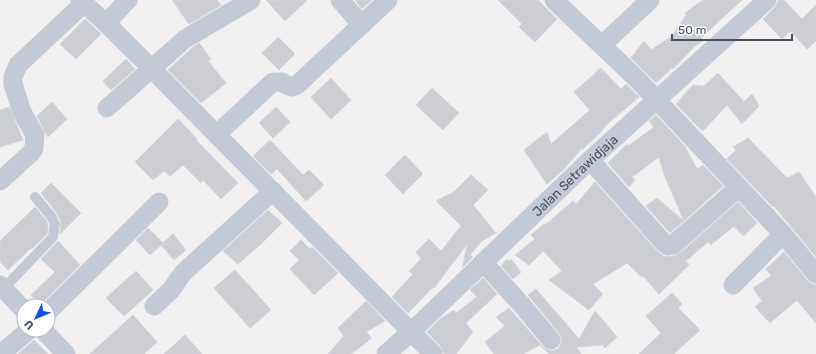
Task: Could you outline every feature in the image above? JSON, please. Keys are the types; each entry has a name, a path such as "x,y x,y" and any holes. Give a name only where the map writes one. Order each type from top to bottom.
{"street":[{"path":"106,23 128,0"},
{"path":"107,108 185,39 251,0"},
{"path":"340,0 362,25"},
{"path":"217,134 273,82 281,82 294,87 297,85 388,0"},
{"path":"554,0 602,45 656,100 783,234 816,274"},
{"path":"602,45 650,0"},
{"name":"Jalan Setrawidjaja","path":"386,354 411,332 590,160 767,0"},
{"path":"0,181 31,152 34,148 35,141 35,135 22,112 13,84 15,71 18,65 82,2 106,23 434,354"},
{"path":"590,160 668,246 673,246 739,188"},
{"path":"154,306 171,290 183,273 273,191"},
{"path":"56,304 159,202"},
{"path":"733,285 783,234"},
{"path":"483,262 551,340"},
{"path":"2,287 16,302"},
{"path":"1,354 20,338"},
{"path":"51,338 66,354"}],"lane":[{"path":"2,287 53,237 54,224 51,216 35,197"}],"building":[{"path":"172,0 217,0 221,5 189,24"},
{"path":"266,0 307,0 285,21"},
{"path":"355,0 372,0 362,9"},
{"path":"498,0 538,0 557,19 535,42 519,27 522,24"},
{"path":"703,0 742,0 701,38 704,40 695,46 673,69 672,68 656,83 631,58 644,41 651,50 672,36 686,15 685,13"},
{"path":"779,0 784,0 802,19 816,5 816,41 807,49 790,31 782,39 763,19 774,8"},
{"path":"85,19 101,34 76,59 60,44"},
{"path":"278,37 295,54 279,70 262,53"},
{"path":"199,43 211,59 208,61 226,83 201,103 168,70"},
{"path":"126,59 135,69 111,90 103,81"},
{"path":"601,68 621,89 626,84 639,97 606,125 600,133 583,149 582,148 563,170 547,184 524,150 547,132 551,144 590,110 574,92"},
{"path":"718,73 744,102 752,94 759,106 742,124 727,105 703,131 676,104 693,85 704,86"},
{"path":"331,78 351,100 331,119 311,97"},
{"path":"432,88 459,113 443,130 416,105"},
{"path":"52,102 67,119 48,137 37,116"},
{"path":"9,107 23,140 0,147 0,110"},
{"path":"276,107 290,122 273,138 259,123"},
{"path":"656,115 684,145 697,169 703,165 723,186 684,221 664,174 659,157 632,177 635,180 629,187 608,163 627,144 628,146 654,127 649,121"},
{"path":"178,119 197,139 196,140 238,183 221,199 203,180 201,183 183,165 170,176 164,171 153,180 135,162"},
{"path":"748,138 787,178 799,172 816,197 816,257 774,206 773,207 727,159 736,150 733,147"},
{"path":"270,140 303,175 309,170 324,185 306,201 277,169 271,174 253,156"},
{"path":"405,155 423,174 403,194 385,175"},
{"path":"471,175 488,190 473,205 496,233 482,241 470,255 473,257 462,268 468,243 434,288 433,287 408,313 392,297 413,274 409,271 421,259 416,252 429,239 441,251 461,226 436,201 454,192"},
{"path":"595,182 656,250 665,257 675,256 680,253 738,202 757,223 743,236 734,226 711,245 708,242 686,261 689,265 659,294 643,276 642,277 627,263 593,284 603,294 589,310 549,280 562,271 543,251 529,265 515,255 535,239 531,235 573,201 576,204"},
{"path":"51,183 81,213 60,234 61,221 41,193"},
{"path":"657,198 684,221 670,233 646,206"},
{"path":"35,207 46,220 48,225 47,234 8,270 0,262 0,241"},
{"path":"268,210 282,223 238,264 223,251"},
{"path":"148,228 163,243 173,234 186,250 174,260 161,245 150,255 136,240"},
{"path":"301,240 310,249 312,247 338,273 314,295 290,269 299,260 290,251"},
{"path":"58,241 80,265 47,298 34,298 31,295 55,272 41,259"},
{"path":"784,252 808,281 816,285 816,323 797,300 770,323 755,307 762,301 753,288 771,276 766,269"},
{"path":"507,259 509,261 511,259 521,272 513,279 501,266"},
{"path":"235,270 271,310 250,328 214,288"},
{"path":"136,271 153,290 124,316 106,298"},
{"path":"483,278 497,294 466,323 473,332 456,354 444,354 441,347 427,332 440,319 454,310 456,313 477,297 470,290"},
{"path":"536,289 579,339 595,311 617,337 605,348 603,345 576,347 581,354 549,354 540,345 523,354 494,354 485,342 505,326 496,317 509,308 543,347 552,351 558,349 562,339 559,333 528,295"},
{"path":"672,293 682,304 678,308 700,330 674,354 639,354 661,333 646,316"},
{"path":"366,301 385,321 366,332 372,338 351,354 328,354 344,336 338,328"},
{"path":"133,315 157,342 144,354 90,354"},
{"path":"185,335 202,354 164,354"},
{"path":"34,340 48,354 18,354"}]}
